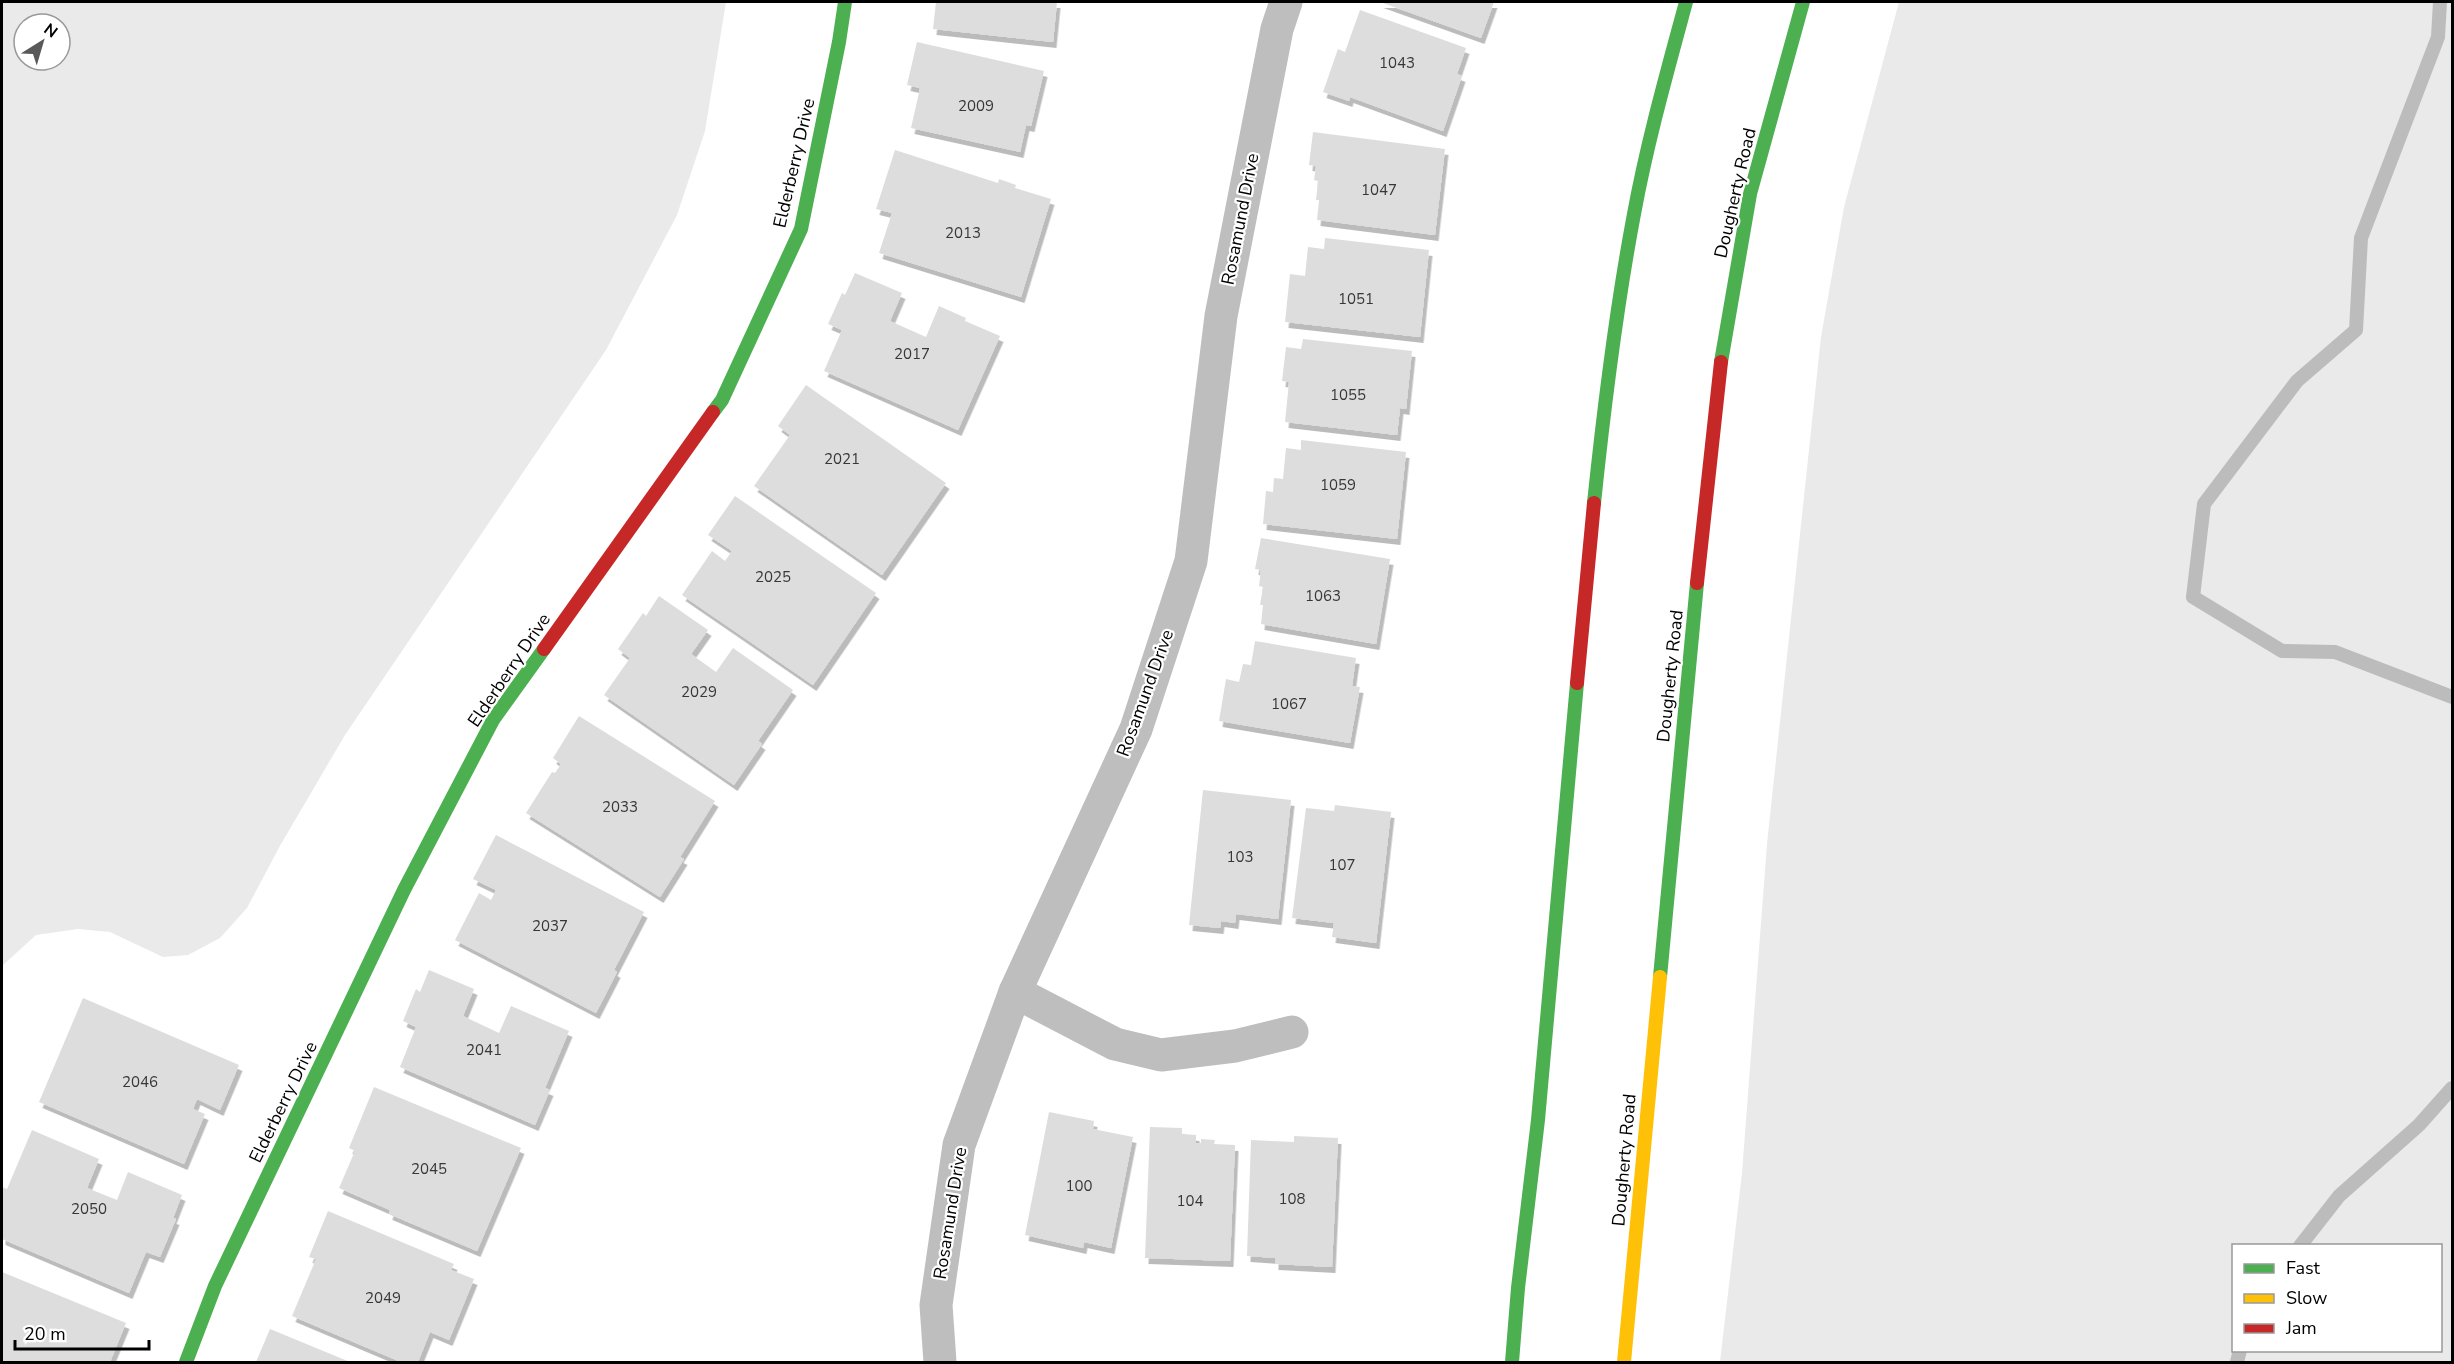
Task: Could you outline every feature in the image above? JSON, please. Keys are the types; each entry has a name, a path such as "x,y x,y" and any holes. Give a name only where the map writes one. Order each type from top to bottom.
{"main road":[{"name":"Elderberry Drive","path":"186,1362 215,1286 404,890 493,720 722,400 801,229 845,2"},
{"path":"1512,1362 1518,1288 1538,1120 1550,969 1601,434 1634,214 1662,90 1686,2"},
{"name":"Dougherty Road","path":"1624,1362 1705,498 1724,339 1750,194 1803,2"}],"street":[{"name":"Rosamund Drive","path":"940,1362 936,1305 959,1145 1015,992 1136,729 1191,561 1221,316 1277,29 1286,2"},
{"path":"1015,992 1115,1044 1161,1055 1235,1046 1292,1032"}],"shaded area":[{"path":"2,2 726,2 705,131 677,215 606,350 345,735 281,844 247,908 220,938 188,955 163,957 110,932 78,929 36,935 2,966"},
{"path":"1899,2 2452,2 2452,1362 1720,1362 1742,1173 1767,844 1821,337 1844,207"}],"building":[{"path":"936,2 1057,2 1053,42 933,29"},
{"path":"1380,2 1494,2 1481,38"},
{"path":"1360,10 1466,48 1457,74 1462,76 1443,131 1350,97 1349,101 1323,92 1338,49 1345,52"},
{"path":"917,42 1044,71 1031,126 1026,125 1020,152 911,128 920,88 907,85"},
{"path":"1313,132 1445,149 1435,235 1317,220 1319,200 1316,200 1318,181 1314,180 1316,166 1309,165"},
{"path":"895,150 998,183 999,179 1016,185 1015,188 1051,199 1021,297 879,253 892,213 876,209"},
{"path":"1325,238 1429,250 1420,337 1285,322 1290,274 1305,276 1308,247 1324,249"},
{"path":"855,273 902,293 890,321 926,337 939,306 966,318 965,321 1000,336 958,430 824,371 842,330 828,324 842,293 845,295"},
{"path":"1303,339 1412,351 1406,409 1400,408 1397,435 1285,422 1289,382 1282,381 1286,347 1301,349"},
{"path":"806,385 946,483 882,575 754,486 790,435 778,426"},
{"path":"1301,440 1406,452 1397,539 1263,524 1266,491 1273,492 1274,478 1283,479 1286,448 1301,450"},
{"path":"735,496 876,593 813,685 682,595 712,551 725,561 732,551 708,535"},
{"path":"1261,538 1390,559 1376,644 1261,624 1263,605 1260,605 1263,587 1259,586 1261,570 1255,569"},
{"path":"659,596 708,630 691,654 716,672 733,648 793,690 758,741 762,744 734,785 604,695 630,658 618,649 643,613 646,616"},
{"path":"1255,641 1356,658 1352,686 1360,687 1350,743 1219,721 1226,679 1239,682 1243,664 1251,665"},
{"path":"579,716 715,801 680,857 684,859 660,897 526,813 552,772 555,773 561,764 553,758"},
{"path":"1203,790 1291,800 1278,919 1236,914 1235,923 1221,921 1220,928 1189,925"},
{"path":"1335,805 1391,812 1376,943 1332,937 1334,923 1292,918 1306,808 1334,811"},
{"path":"496,835 644,912 614,970 617,972 596,1013 455,940 479,893 491,900 496,890 473,879"},
{"path":"429,970 474,989 463,1016 499,1033 511,1006 569,1031 545,1088 550,1090 535,1125 400,1067 416,1027 403,1021 416,989 420,992"},
{"path":"83,998 239,1065 220,1110 197,1099 193,1109 205,1114 184,1164 39,1102"},
{"path":"374,1087 521,1148 477,1251 389,1214 390,1210 339,1188 355,1151 349,1148"},
{"path":"1049,1112 1094,1121 1093,1129 1133,1137 1111,1248 1084,1242 1083,1248 1025,1235"},
{"path":"1150,1127 1182,1128 1182,1134 1196,1135 1196,1143 1201,1143 1201,1139 1215,1140 1214,1144 1235,1145 1230,1261 1145,1258"},
{"path":"32,1130 99,1159 87,1188 117,1200 128,1172 182,1195 173,1218 176,1219 160,1257 146,1252 129,1293 2,1239 2,1187 7,1189"},
{"path":"1294,1136 1338,1138 1332,1267 1275,1264 1275,1258 1247,1256 1251,1140 1294,1142"},
{"path":"328,1211 454,1264 451,1270 474,1279 449,1340 430,1332 418,1362 401,1362 292,1316 316,1259 309,1257"},
{"path":"2,1272 126,1323 110,1362 2,1362"},
{"path":"270,1329 350,1362 256,1362"}],"waterway":[{"path":"2440,2 2438,37 2361,238 2356,330 2297,381 2204,504 2193,597 2282,651 2335,652 2452,697"},
{"path":"2302,1244 2339,1196 2419,1125 2452,1088"},
{"path":"2237,1362 2240,1352"}],"traffic: fast":[{"path":"713,412 722,400 801,229 845,2"},
{"path":"1594,503 1611,358 1634,214 1651,134 1686,2"},
{"path":"1721,362 1750,194 1803,2"},
{"path":"1660,977 1697,583"},
{"path":"186,1362 215,1286 404,890 493,720 544,649"},
{"path":"1512,1362 1518,1288 1538,1120 1577,683"}],"traffic: slow":[{"path":"1624,1362 1660,977"}],"traffic: jam":[{"path":"1697,583 1721,362"},
{"path":"544,649 713,412"},
{"path":"1577,683 1594,503"}]}
